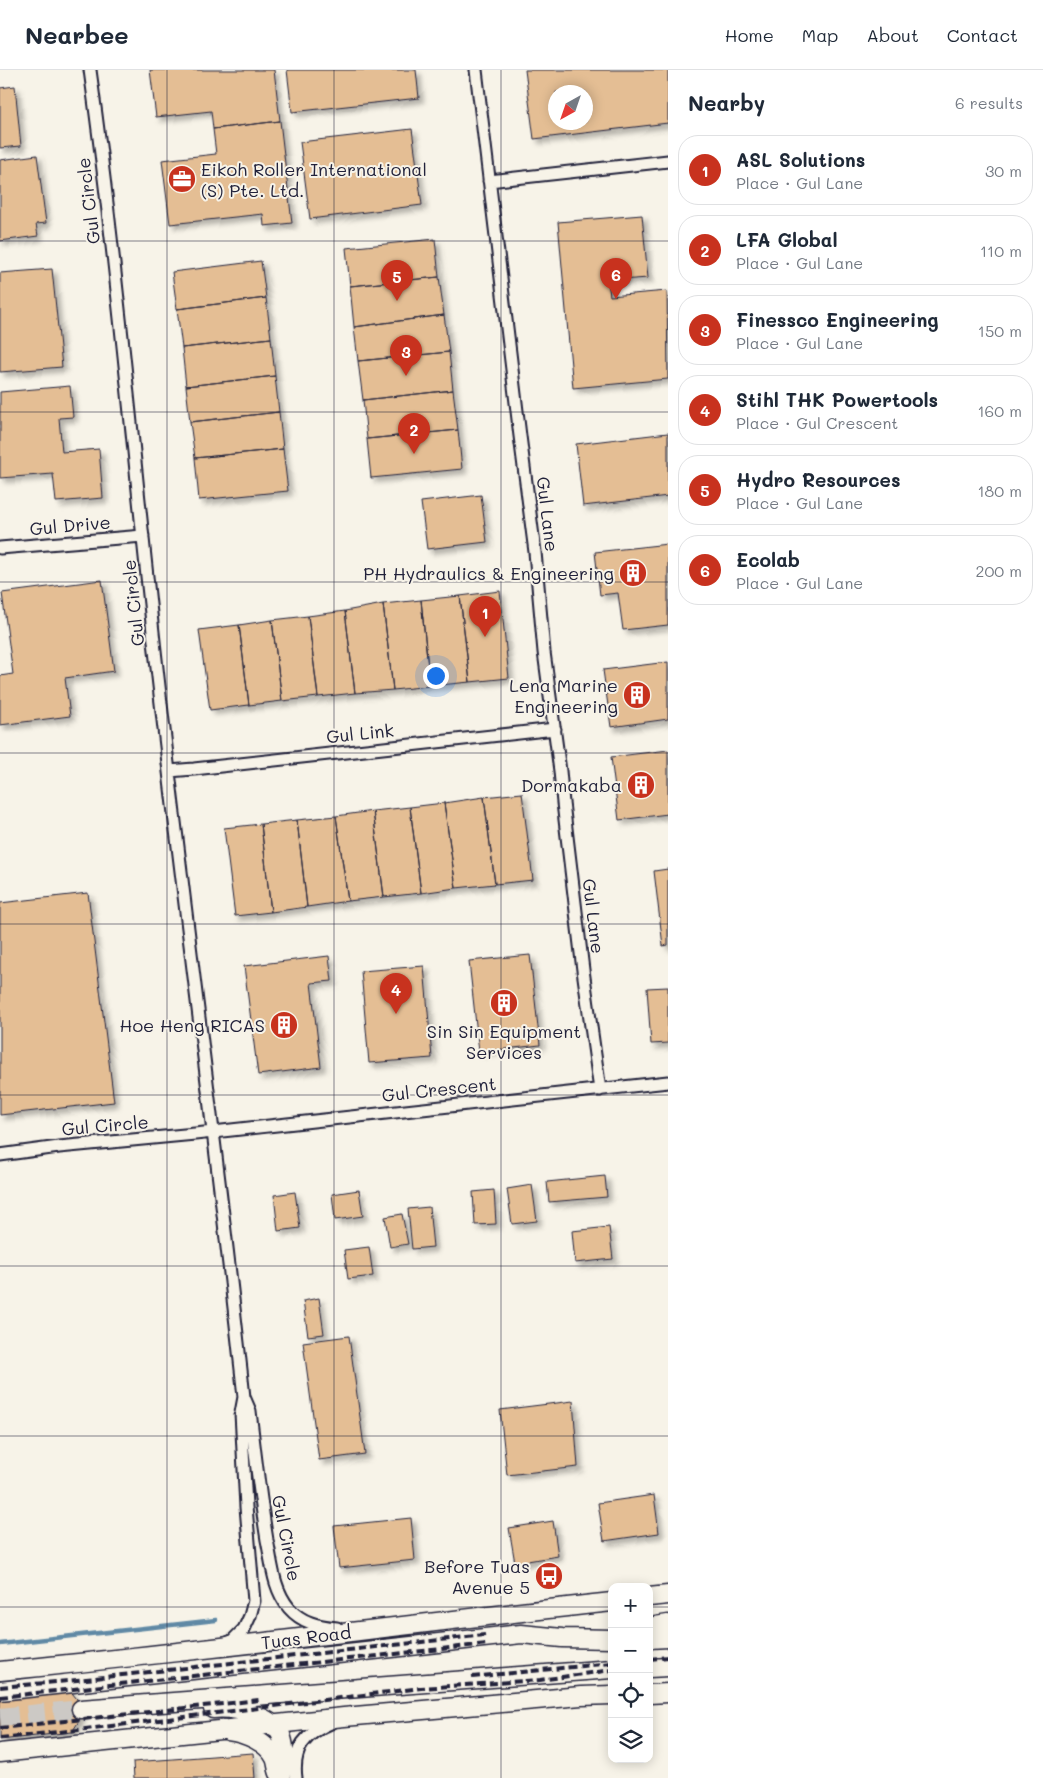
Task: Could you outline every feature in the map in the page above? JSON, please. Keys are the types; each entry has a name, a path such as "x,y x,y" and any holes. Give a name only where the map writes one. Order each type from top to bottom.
{"main road":[{"path":"653,1597 668,1595"},
{"name":"Tuas Road","path":"0,1671 608,1602"},
{"path":"653,1603 668,1603"},
{"path":"653,1626 668,1624"},
{"name":"Tuas Road","path":"562,1638 608,1632"},
{"name":"Tuas Road","path":"0,1691 521,1634 562,1638 608,1639"},
{"path":"653,1639 668,1638"},
{"path":"653,1668 668,1667"},
{"path":"81,1709 608,1669"},
{"path":"653,1694 668,1693"},
{"path":"0,1753 344,1717 608,1695"},
{"path":"168,1702 188,1712 226,1708 248,1711 271,1724 282,1738 284,1767 280,1778"},
{"path":"220,1729 237,1732 265,1746 275,1758 280,1778"}],"street":[{"name":"Gul Circle","path":"90,70 128,380 169,771 226,1230 244,1397 241,1413 246,1508 254,1601 252,1613 244,1628 232,1641 215,1648"},
{"name":"Gul Lane","path":"476,70 535,552 544,652 583,970 600,1090"},
{"path":"489,181 668,160"},
{"name":"Gul Drive","path":"0,548 143,536"},
{"name":"Gul Link","path":"169,771 555,730"},
{"name":"Gul Crescent","path":"213,1132 668,1082"},
{"name":"Gul Circle","path":"0,1155 59,1147 213,1132"},
{"name":"Gul Circle","path":"244,1397 250,1411 262,1506 274,1580 278,1590 289,1608 310,1624 361,1629"},
{"path":"296,1778 297,1756 301,1744 313,1732 344,1717"}],"building":[{"path":"150,70 274,70 280,121 213,129 211,111 156,117"},
{"path":"287,70 416,70 419,98 292,112"},
{"path":"525,70 668,70 668,123 534,139"},
{"path":"15,86 21,146 0,148 0,88"},
{"path":"280,121 292,223 264,226 263,214 170,224 162,160 216,154 213,129"},
{"path":"412,129 422,205 310,219 300,142"},
{"path":"37,155 46,223 36,224 38,236 0,241 0,160"},
{"path":"642,215 648,278 608,281 610,296 667,291 668,379 573,388 558,222"},
{"path":"435,239 439,277 350,286 346,248"},
{"path":"261,261 266,298 177,309 172,272"},
{"path":"52,269 62,367 0,372 0,273"},
{"path":"439,277 444,315 354,327 350,286"},
{"path":"266,298 271,338 182,348 177,309"},
{"path":"444,315 449,352 358,361 354,327"},
{"path":"271,338 275,376 186,386 182,348"},
{"path":"449,352 453,390 363,400 358,361"},
{"path":"275,376 279,412 190,422 186,386"},
{"path":"70,386 73,417 59,418 62,452 99,449 103,498 56,502 53,474 0,478 0,392"},
{"path":"453,390 458,430 367,439 363,400"},
{"path":"279,412 283,449 195,458 190,422"},
{"path":"458,430 462,469 371,478 367,439"},
{"path":"668,433 668,496 583,506 576,444"},
{"path":"283,449 288,491 199,500 195,458"},
{"path":"481,495 487,542 427,549 421,502"},
{"name":"PH Hydraulics & Engineering","path":"668,544 668,625 623,630 618,593 600,595 595,552"},
{"path":"102,580 114,671 65,678 70,716 0,725 0,676 13,674 2,593"},
{"path":"500,591 509,678 470,682 460,596"},
{"path":"460,596 470,682 430,686 421,600"},
{"path":"421,600 430,686 393,690 383,604"},
{"path":"383,604 393,690 355,693 345,611"},
{"path":"345,611 355,693 318,697 308,616"},
{"path":"308,616 318,697 282,701 272,620"},
{"path":"272,620 282,701 249,705 239,625"},
{"path":"239,625 249,705 210,710 199,630"},
{"name":"Lena Marine Engineering","path":"668,662 668,719 611,727 603,670"},
{"name":"Dormakaba","path":"668,750 668,814 619,820 611,757"},
{"path":"522,793 533,880 495,884 484,797"},
{"path":"484,797 495,884 456,888 444,803"},
{"path":"444,803 456,888 421,893 410,807"},
{"path":"410,807 421,893 384,897 373,811"},
{"path":"373,811 384,897 348,901 336,816"},
{"path":"336,816 348,901 307,907 297,820"},
{"path":"297,820 307,907 271,912 261,824"},
{"path":"261,824 271,912 235,916 224,828"},
{"path":"668,869 668,945 663,946 654,871"},
{"path":"88,893 114,1102 0,1115 0,903"},
{"name":"Sin Sin Equipment Services","path":"530,955 540,1045 479,1052 469,961"},
{"name":"Hoe Heng RICAS","path":"329,956 332,981 311,983 321,1067 258,1075 244,966"},
{"path":"424,966 432,1058 369,1063 361,971"},
{"path":"668,987 668,1043 651,1044 647,988"},
{"path":"605,1176 607,1197 549,1202 547,1182"},
{"path":"532,1185 537,1221 512,1224 507,1189"},
{"path":"359,1190 363,1216 335,1220 332,1194"},
{"path":"494,1190 496,1224 475,1225 473,1192"},
{"path":"295,1192 300,1228 278,1231 274,1195"},
{"path":"429,1207 433,1247 412,1249 408,1209"},
{"path":"402,1214 408,1244 390,1247 385,1217"},
{"path":"609,1227 613,1259 575,1263 572,1231"},
{"path":"369,1247 373,1276 348,1279 344,1250"},
{"path":"319,1298 324,1334 308,1336 303,1301"},
{"path":"349,1336 365,1454 319,1460 303,1342"},
{"path":"573,1401 578,1467 507,1475 500,1410"},
{"path":"654,1495 659,1533 604,1541 598,1503"},
{"path":"411,1518 415,1560 339,1568 334,1526"},
{"path":"553,1521 558,1556 515,1563 509,1528"},
{"path":"67,1687 77,1699 81,1709 79,1721 72,1732 0,1740 0,1694"},
{"path":"253,1753 255,1778 134,1778 133,1762"}],"waterway":[{"path":"0,1644 216,1620"}],"tunnel":[{"path":"0,1717 81,1709"}],"railway":[{"path":"0,1687 485,1635"},
{"path":"0,1697 487,1644"},
{"path":"653,1659 668,1657"},
{"path":"472,1677 608,1663"},
{"path":"0,1738 421,1688 540,1680 608,1671"},
{"path":"0,1728 259,1700"}],"place":[{"name":"Eikoh Roller International (S) Pte. Ltd.","path":"182,179"},
{"name":"Ecolab","path":"616,299"},
{"name":"Hydro Resources","path":"397,301"},
{"name":"Finessco Engineering","path":"406,376"},
{"name":"LFA Global","path":"414,454"},
{"name":"PH Hydraulics & Engineering","path":"633,573"},
{"name":"ASL Solutions","path":"485,637"},
{"name":"Lena Marine Engineering","path":"637,695"},
{"name":"Dormakaba","path":"641,785"},
{"name":"Sin Sin Equipment Services","path":"504,1003"},
{"name":"Stihl THK Powertools","path":"396,1014"},
{"name":"Hoe Heng RICAS","path":"284,1025"},
{"name":"Before Tuas Avenue 5","path":"549,1576"}]}
